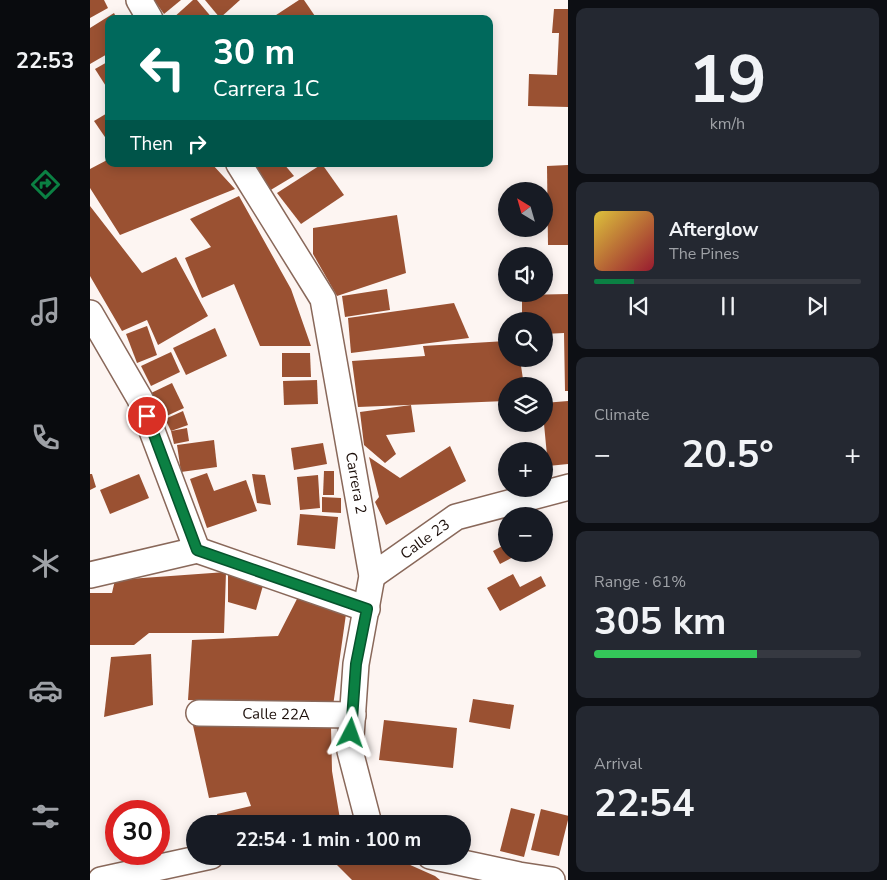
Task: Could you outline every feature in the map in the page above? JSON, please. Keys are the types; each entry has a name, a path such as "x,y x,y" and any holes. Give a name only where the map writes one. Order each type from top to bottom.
{"street":[{"path":"139,0 148,15"},
{"name":"Carrera 2","path":"241,167 323,299 372,576 356,664 350,751 364,815"},
{"path":"90,313 140,399 197,550"},
{"name":"Calle 23","path":"372,576 456,517 568,487"},
{"path":"90,574 197,550 367,609"},
{"name":"Calle 22A","path":"199,713 353,715"},
{"path":"101,880 186,861"},
{"path":"471,865 552,880"}],"building":[{"path":"90,0 104,0 108,8 90,18"},
{"path":"154,0 181,0 164,14"},
{"path":"193,0 197,0 210,15 176,15"},
{"path":"205,0 240,0 223,15 218,15"},
{"path":"299,0 304,0 314,15 276,15"},
{"path":"554,9 568,9 568,107 528,106 529,74 557,75 559,33 552,33"},
{"path":"105,19 105,55 90,64 90,28"},
{"path":"105,63 105,85 95,69"},
{"path":"105,114 105,137 94,121"},
{"path":"105,161 105,167 215,167 235,189 120,235 90,188 90,169"},
{"path":"568,165 568,245 548,245 548,238 553,237 553,182 547,182 547,166"},
{"path":"254,167 286,167 294,176 269,191"},
{"path":"317,167 324,167 344,195 301,224 277,193"},
{"path":"239,196 291,289 311,346 260,346 234,284 202,298 185,258 211,247 190,219"},
{"path":"90,206 142,273 176,257 208,316 158,345 147,320 122,331 90,276"},
{"path":"397,215 406,273 337,296 313,254 313,228"},
{"path":"387,289 390,310 345,317 342,296"},
{"path":"553,294 568,294 568,391 565,391 564,333 553,334 553,312 522,312 522,302 553,302"},
{"path":"454,303 469,338 351,353 348,318"},
{"path":"147,326 157,355 137,363 126,334"},
{"path":"215,328 227,356 186,375 173,348"},
{"path":"498,341 498,367 521,367 523,377 498,377 498,401 358,407 352,361 425,356 423,346"},
{"path":"171,352 180,372 151,386 141,366"},
{"path":"282,353 310,353 311,377 282,377"},
{"path":"317,380 318,404 284,405 283,381"},
{"path":"172,383 184,408 160,419 149,394"},
{"path":"568,401 568,464 553,466 553,442 546,442 545,432 553,432 553,402"},
{"path":"411,405 415,432 386,435 396,454 385,463 364,445 360,412"},
{"path":"183,411 188,425 171,431 165,419"},
{"path":"187,428 189,441 174,444 171,431"},
{"path":"214,440 217,467 181,472 177,445"},
{"path":"323,443 327,464 294,470 291,448"},
{"path":"450,446 466,481 386,525 375,502 379,497 369,457 400,478"},
{"path":"324,471 334,471 334,495 323,495"},
{"path":"207,473 214,491 246,480 257,511 207,528 190,479"},
{"path":"90,474 92,474 96,487 90,490"},
{"path":"139,474 149,498 110,514 100,490"},
{"path":"252,474 265,475 271,505 257,503"},
{"path":"318,475 320,508 300,510 297,477"},
{"path":"322,497 341,498 341,513 322,512"},
{"path":"300,514 338,517 335,549 297,545"},
{"path":"498,548 498,560 493,551"},
{"path":"226,572 224,633 149,633 134,645 90,645 90,593 112,593 115,580"},
{"path":"228,573 264,582 256,610 228,602"},
{"path":"513,574 520,587 541,576 546,586 500,611 487,588"},
{"path":"298,597 346,614 333,706 188,700 192,640 278,636"},
{"path":"151,654 153,705 104,717 111,657"},
{"path":"473,699 514,705 510,729 469,722"},
{"path":"384,720 457,728 453,768 379,760"},
{"path":"192,721 331,726 332,771 339,815 217,815 251,806 246,792 209,798"},
{"path":"511,808 535,814 524,857 500,851"},
{"path":"541,809 568,816 559,856 531,850"},
{"path":"337,865 410,865 440,880 352,880"}],"route":[{"path":"147,416 197,550 367,609 356,664 351,733"}]}
